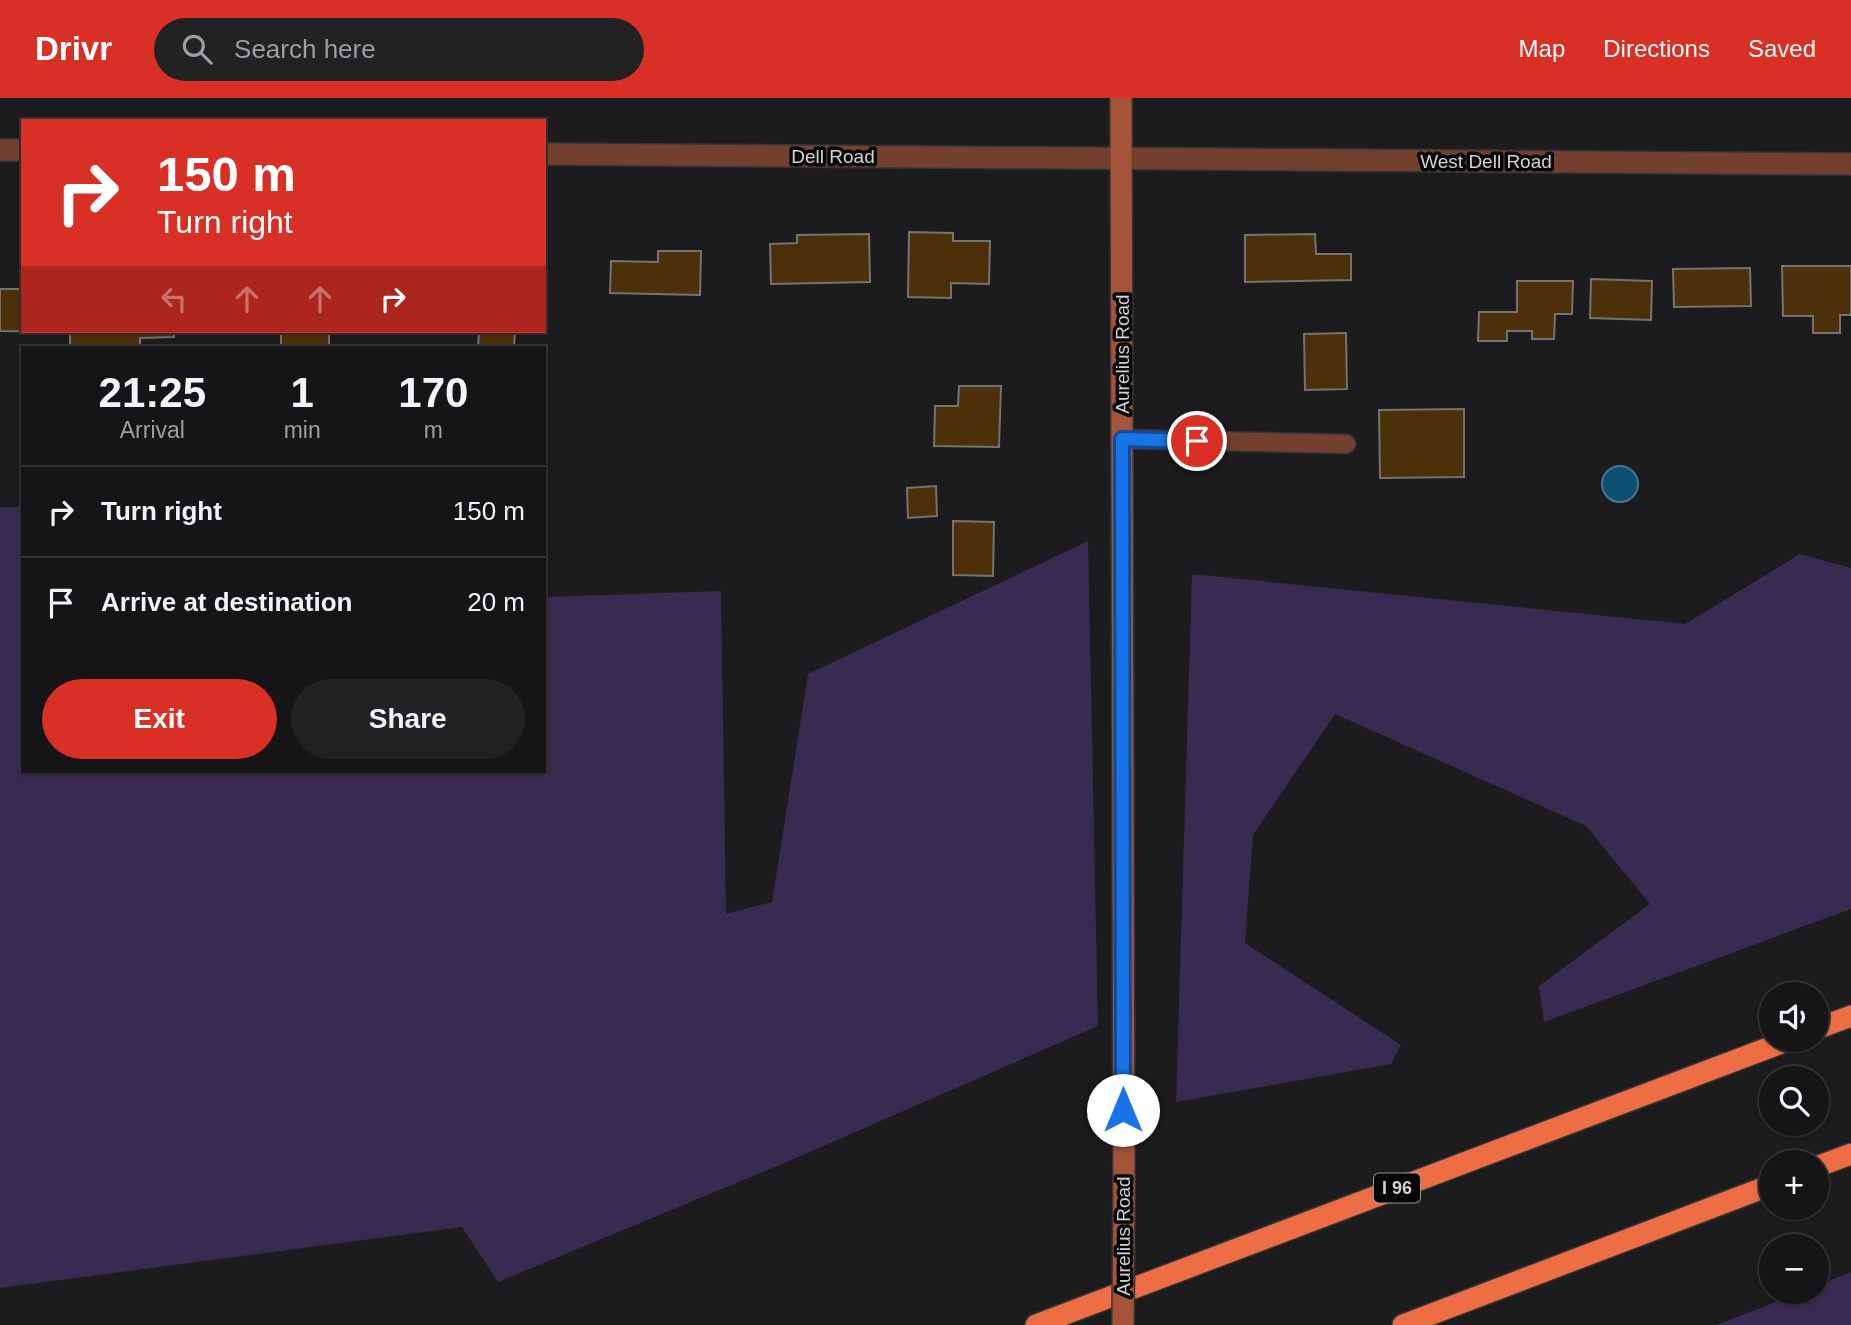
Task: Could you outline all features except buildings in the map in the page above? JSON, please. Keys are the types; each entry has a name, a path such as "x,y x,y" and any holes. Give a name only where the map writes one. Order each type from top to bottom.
{"highway":[{"path":"1829,1024 1851,1016"},
{"name":"I 96","path":"1036,1325 1759,1051"},
{"path":"1829,1162 1851,1154"},
{"path":"1403,1325 1759,1190"}],"street":[{"name":"Aurelius Road","path":"1121,98 1123,1325"},
{"path":"0,150 21,150"},
{"name":"Dell Road","path":"546,154 1121,158"},
{"name":"West Dell Road","path":"1121,158 1851,164"}],"lane":[{"path":"1122,439 1346,444"}],"shaded area":[{"path":"0,507 21,507 21,773 546,773 546,597 721,591 726,914 772,902 808,674 1088,541 1098,1026 782,1164 498,1282 462,1227 0,1288"},
{"path":"1800,554 1851,568 1851,909 1544,1022 1539,986 1650,904 1586,826 1335,714 1253,835 1245,943 1401,1045 1391,1064 1176,1102 1192,574 1685,624"},
{"path":"1851,1272 1851,1325 1716,1325 1771,1304 1829,1304 1829,1281"}],"water":[{"path":"1620,466 1633,471 1638,484 1633,497 1620,502 1607,497 1602,484 1607,471"}],"route":[{"path":"1123,1110 1122,439 1197,441"}]}
